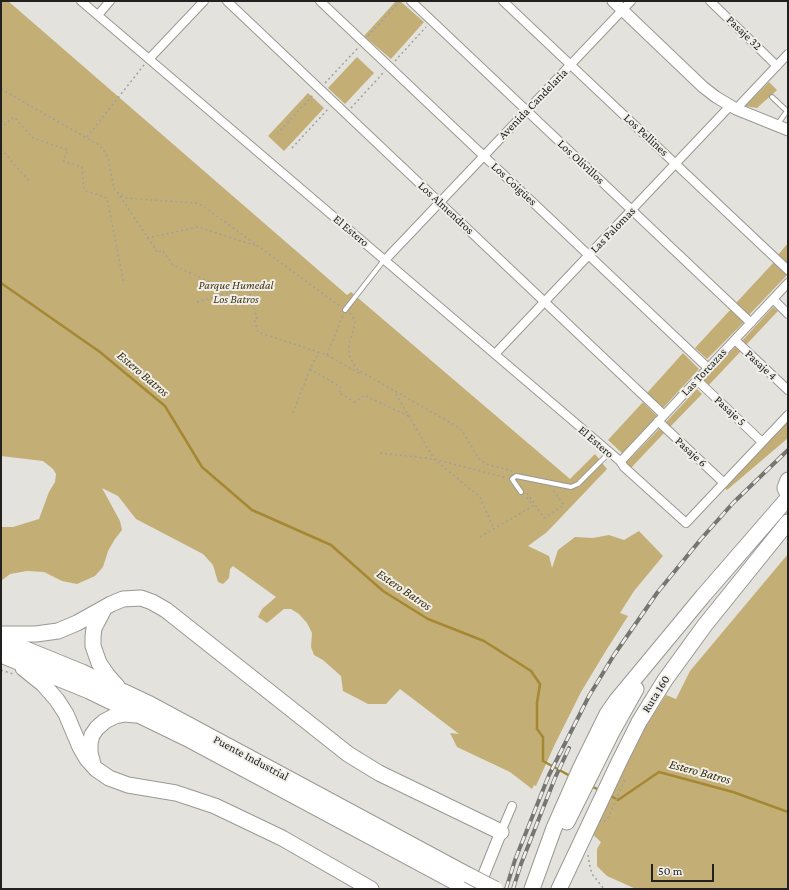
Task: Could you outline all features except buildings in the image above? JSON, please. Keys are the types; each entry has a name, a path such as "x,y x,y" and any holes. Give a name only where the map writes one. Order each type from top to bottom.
{"highway":[{"path":"788,480 785,488 788,496"},
{"name":"Ruta 160","path":"538,889 572,800 586,772 650,665 708,590 788,496"},
{"name":"Ruta 160","path":"559,889 595,810 616,784 642,717 672,668 704,625 788,522"},
{"path":"1,634 36,634 58,631 77,624 116,601 130,598 140,598 152,602 166,610 348,754 384,776 501,832"},
{"path":"104,609 94,628 93,646 103,670 120,690"},
{"name":"Puente Industrial","path":"1,639 120,690 211,737 469,885"},
{"path":"3,656 30,674 53,695 66,714 84,753 96,769 109,778 121,783 176,793 227,812 282,838 371,889"},
{"name":"Puente Industrial","path":"3,656 88,691 142,716 469,885 495,889"},
{"path":"96,769 91,758 90,748 92,735 97,728 105,721 120,715 132,714 142,716"},
{"name":"Ruta 160","path":"532,889 554,828 572,800"}],"main road":[{"path":"613,1 706,89 733,107 788,130"},
{"path":"469,885 501,832"}],"street":[{"name":"El Estero","path":"81,1 620,461 624,467 686,523 724,482"},
{"path":"98,15 110,1"},
{"path":"149,59 204,1"},
{"name":"Los Almendros","path":"227,1 440,202 661,418"},
{"name":"Los Coigües","path":"320,1 708,368"},
{"name":"Los Olivillos","path":"411,1 751,323"},
{"name":"Los Pellines","path":"503,1 788,270"},
{"name":"Avenida Candelaria","path":"385,260 631,1"},
{"name":"Pasaje 32","path":"710,1 777,66"},
{"name":"Las Palomas","path":"494,354 676,164 788,54"},
{"name":"Las Torcazas","path":"620,461 788,283"},
{"path":"773,300 788,314"},
{"name":"Pasaje 4","path":"735,340 788,390"},
{"name":"Pasaje 5","path":"697,380 762,442"},
{"path":"724,482 788,415"},
{"name":"Pasaje 6","path":"661,418 724,482"},
{"path":"501,832 512,806"}],"lane":[{"path":"772,98 787,111 777,125"},
{"path":"345,310 385,260"},
{"path":"521,492 512,479 516,476 568,487 575,486 609,453"}],"path":[{"path":"277,134 400,1"},
{"path":"87,137 149,59"},
{"path":"1,89 99,144 106,153 114,190 158,253 162,250 174,265 232,292"},
{"path":"292,148 334,102"},
{"path":"1,121 4,125 14,116 33,138 68,150 63,161 82,167 84,190 107,198 124,284"},
{"path":"1,149 30,182"},
{"path":"118,194 126,198 199,204 345,310 355,320 349,344 349,355 354,365 364,374 458,426 479,458 486,464 513,471"},
{"path":"147,238 198,227 259,247"},
{"path":"197,302 248,287 257,318 254,319 258,332 327,355 356,372 364,374"},
{"path":"327,355 345,310"},
{"path":"293,413 310,369 319,352"},
{"path":"310,369 342,388 339,393 354,402 364,395 408,416"},
{"path":"395,392 434,459 480,497 494,529"},
{"path":"380,453 434,459 519,481 544,518 564,504 551,488 556,484"},
{"path":"480,537 533,506 525,495 528,494"},
{"path":"609,816 616,784 626,775"},
{"path":"588,850 592,874 604,889"}],"green space":[{"name":"Parque Humedal Los Batros","path":"1,1 8,1 347,295 351,292 570,479 595,454 607,469 547,532 528,546 549,556 552,568 558,550 575,537 593,538 609,535 624,540 639,531 663,556 634,591 620,613 628,616 581,692 536,786 534,785 532,789 510,772 457,747 450,733 459,734 400,689 386,704 368,704 343,691 341,676 323,660 314,655 311,647 312,633 307,623 299,614 291,609 284,609 267,623 258,617 262,609 276,597 233,566 230,569 229,578 223,584 218,582 213,565 203,554 136,519 118,496 102,488 120,521 122,530 108,551 103,567 95,576 77,584 62,581 44,572 27,571 10,574 1,581 1,527 13,527 39,519 49,492 55,482 56,474 53,469 43,461 1,456"},
{"path":"396,1 400,1 424,22 391,59 364,36"},
{"path":"357,57 374,73 345,104 328,88"},
{"path":"769,82 777,90 757,108 745,106"},
{"path":"308,93 324,108 284,151 268,136"},
{"path":"788,243 788,265 778,255"},
{"path":"775,261 788,274 749,315 736,303"},
{"path":"773,307 778,311 745,346 741,342"},
{"path":"731,309 744,322 707,359 695,348"},
{"path":"736,346 741,351 708,386 703,381"},
{"path":"683,353 699,369 663,408 647,393"},
{"path":"697,389 702,394 670,427 665,423"},
{"path":"643,402 657,416 622,453 608,440"},
{"path":"788,420 788,438 727,490 724,487"},
{"path":"660,428 665,432 630,469 625,464"},
{"path":"788,554 788,889 636,889 607,876 597,866 597,849 601,842 590,832 642,732 666,695 676,699 690,671"}],"waterway":[{"name":"Estero Batros","path":"1,283 100,352 165,406 202,467 252,510 331,545 383,591 428,619 484,641 531,671 540,684 537,703 537,729 543,737 543,761 572,777"},
{"name":"Estero Batros","path":"609,795 618,800 659,772 733,792 788,812"},
{"name":"Estero Batros","path":"591,786 601,791"}],"railway":[{"path":"506,889 515,860 549,775 589,696 614,655 657,593 701,539 733,503 788,450"},
{"path":"513,889 521,864 555,778 569,748"}]}
